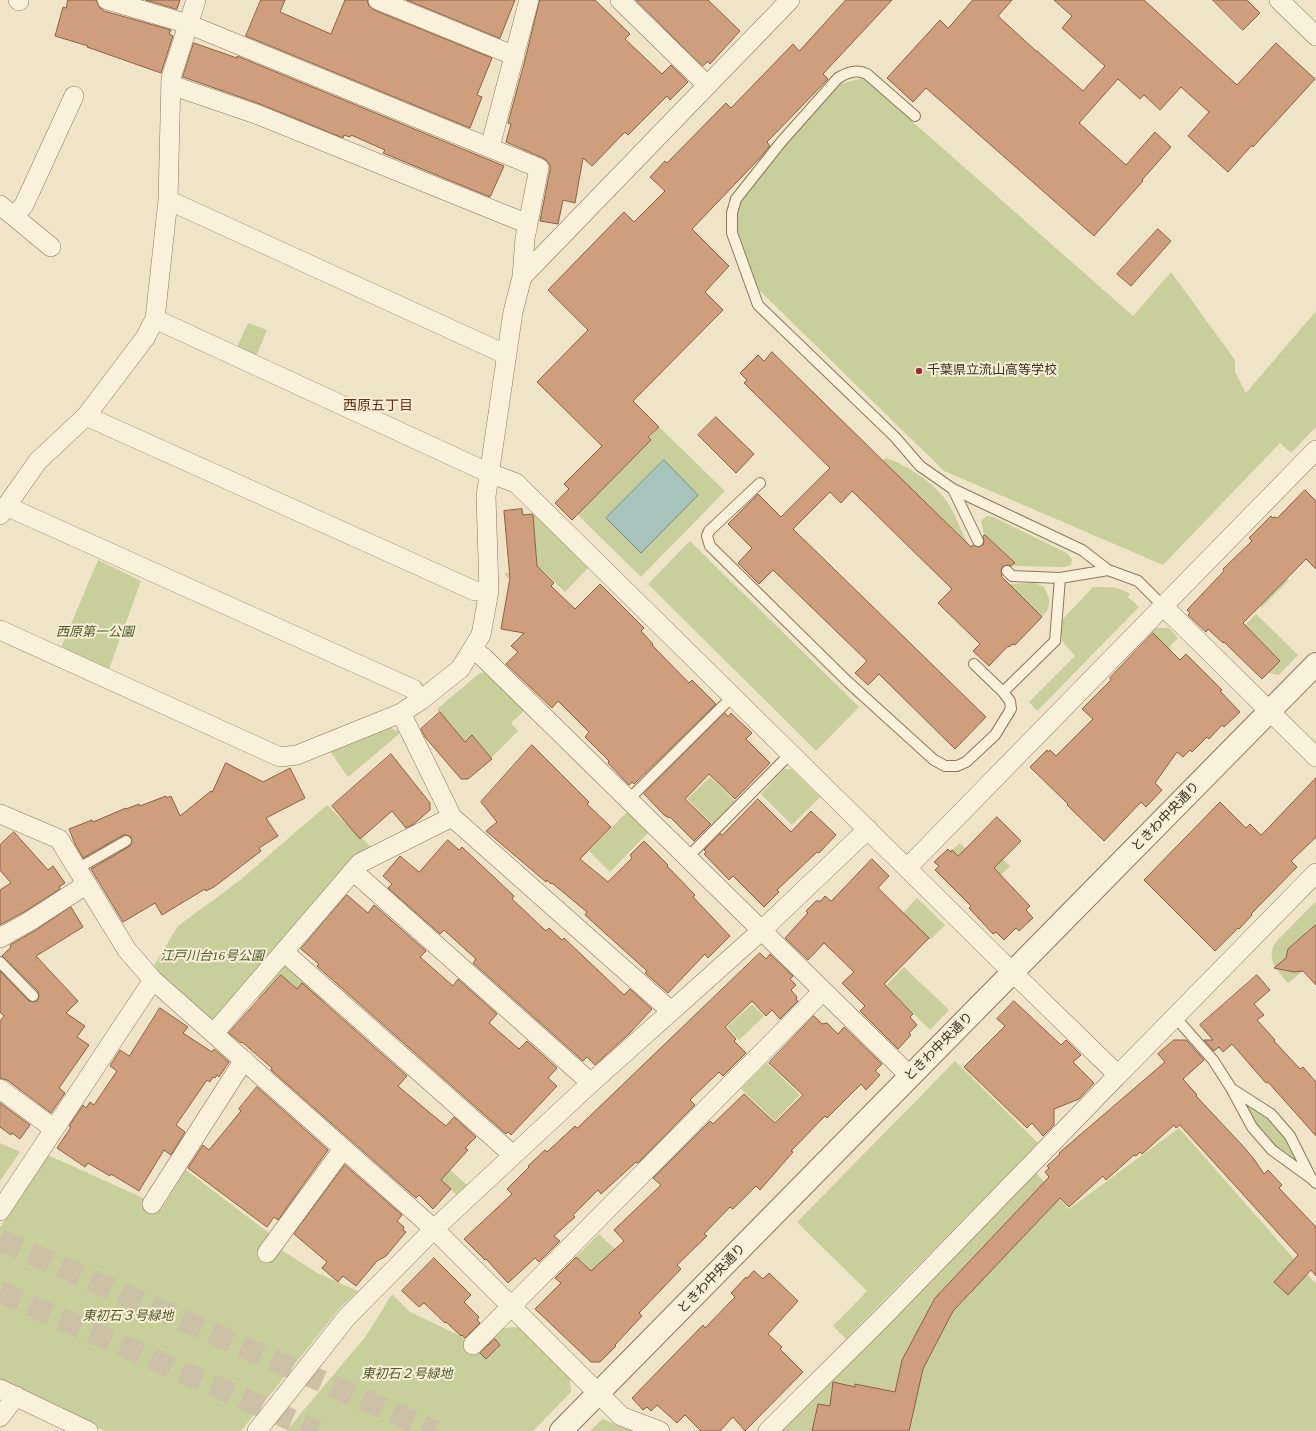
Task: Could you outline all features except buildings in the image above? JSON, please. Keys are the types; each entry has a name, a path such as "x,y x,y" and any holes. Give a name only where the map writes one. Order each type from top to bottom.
{"street":[{"path":"0,630 280,757 297,755 401,713 421,700 460,669 473,650 481,635 489,592 486,496 513,312 522,276 525,238 539,168 188,24 107,0"},
{"path":"196,0 171,78 168,200 155,319 145,338 86,416 38,462 3,511 413,689 421,700"},
{"path":"378,0 515,56"},
{"path":"490,147 515,56 528,0"},
{"path":"620,0 707,85"},
{"path":"522,276 790,0"},
{"path":"1279,0 1316,36"},
{"path":"171,85 256,114 528,224"},
{"path":"51,247 7,211 24,204 74,96"},
{"path":"168,200 507,355"},
{"path":"155,319 489,473 516,483 1118,1075"},
{"path":"86,416 475,591 489,592"},
{"path":"907,868 1316,450"},
{"path":"1163,606 1316,757"},
{"path":"473,650 483,657 910,1076"},
{"name":"ときわ中央通り","path":"561,1431 1316,664"},
{"path":"401,713 452,817 671,1011"},
{"path":"0,814 59,839 127,950 153,980 434,1229 621,1416 660,1431"},
{"path":"214,1033 360,863 452,817"},
{"path":"257,1431 347,1317 434,1229 591,1083 761,931 868,829"},
{"path":"354,871 591,1083"},
{"path":"768,1431 856,1344 1316,873"},
{"path":"0,938 30,921 82,876"},
{"path":"284,952 513,1155"},
{"path":"0,1212 153,980"},
{"path":"472,1345 512,1307 823,991"},
{"path":"152,1204 244,1060"},
{"path":"0,1090 54,1129"},
{"path":"267,1253 343,1149"},
{"path":"0,1417 8,1393 88,1431"}],"lane":[{"path":"915,116 868,74 859,70 845,74 838,78 782,141 736,199 732,213 732,233 758,305 895,437 920,466 953,489 1082,550 1108,570 1138,581 1163,606"},
{"path":"760,482 709,531 707,536 710,546 848,682 934,760 945,766 958,766 966,762 995,735 1011,708 1010,701 1003,692 974,664"},
{"path":"953,489 978,541"},
{"path":"1007,571 1012,576 1060,578 1108,570"},
{"path":"1003,692 1055,641 1060,578"},
{"path":"628,800 732,696"},
{"path":"687,858 791,754"},
{"path":"82,876 126,841"},
{"path":"0,962 33,996"},
{"path":"1175,1017 1213,1060 1231,1088 1252,1127 1272,1150 1314,1181"},
{"path":"1231,1088 1271,1114 1290,1136 1314,1181"}],"green space":[{"path":"863,78 1133,316 1171,272 1235,360 1235,372 1246,393 1316,311 1316,427 1291,453 1280,443 1163,565 944,471 759,290 733,227 740,203 783,146 840,84"},
{"path":"248,323 267,330 255,359 236,349"},
{"path":"659,427 725,491 641,577 577,514"},
{"path":"886,458 912,470 929,482 943,496 954,513 969,545 883,461"},
{"path":"532,515 535,515 588,568 565,592 542,570 522,591 505,575 505,573 538,571"},
{"path":"986,516 993,517 1067,553 1072,559 1071,565 1065,567 1016,566 984,535 981,521"},
{"path":"690,541 859,707 816,751 648,584"},
{"path":"1260,551 1289,580 1261,608 1260,606 1267,599 1264,595"},
{"name":"西原第一公園","path":"98,560 141,581 109,669 61,648"},
{"path":"1035,583 1044,587 1049,599 1048,610 1042,617 1008,584"},
{"path":"1093,587 1112,588 1126,591 1130,594 1128,597 1139,607 1037,711 1029,702 1075,656 1062,641 1059,623"},
{"path":"1256,614 1298,655 1279,675 1268,673 1280,661 1256,636 1237,633"},
{"path":"1154,628 1169,628 1178,638 1170,646 1171,651 1151,631"},
{"path":"486,672 525,710 511,723 518,731 491,758 473,735 465,742 437,709 480,673"},
{"path":"389,727 398,731 399,734 348,777 330,751"},
{"path":"784,769 791,769 820,797 792,825 761,794"},
{"path":"710,777 735,801 713,824 687,799"},
{"name":"江戸川台16号公園","path":"327,805 374,850 219,1018 211,1019 153,967 178,926 239,881"},
{"path":"627,812 648,833 610,872 589,851"},
{"path":"960,843 975,857 988,845 1010,866 988,887 952,850"},
{"path":"917,898 945,925 930,940 903,913"},
{"path":"1316,902 1316,925 1283,961 1287,968 1291,970 1303,971 1288,983 1276,969 1272,959 1273,948 1276,942"},
{"path":"281,966 290,967 327,1000 319,1009 260,999 256,996"},
{"path":"904,967 949,1010 930,1030 894,994 875,997"},
{"path":"752,1004 764,1016 739,1040 727,1027"},
{"path":"955,1061 1038,1143 846,1339 833,1326 867,1291 797,1222"},
{"path":"767,1063 800,1095 775,1121 741,1089"},
{"path":"1243,1101 1268,1119 1286,1141 1299,1164 1275,1147 1257,1127"},
{"path":"1179,1128 1316,1284 1316,1431 781,1431 1036,1173 1069,1209"},
{"path":"0,1143 20,1152 0,1181"},
{"path":"430,1152 467,1185 457,1195 427,1167"},
{"name":"東初石３号緑地","path":"48,1155 143,1198 161,1210 186,1170 270,1234 280,1249 317,1273 358,1291 339,1309 241,1431 105,1431 0,1383 0,1227"},
{"path":"599,1234 615,1249 608,1287 576,1257"},
{"name":"東初石２号緑地","path":"392,1294 410,1312 467,1339 503,1328 520,1327 570,1377 571,1392 533,1431 286,1431 366,1336"},
{"path":"602,1419 634,1431 590,1431"}],"water":[{"path":"664,460 698,495 641,553 606,518"}],"tunnel":[{"path":"0,1240 435,1431"},
{"path":"0,1292 317,1431"}],"place":[{"name":"千葉県立流山高等学校","path":"919,371"}],"district":[{"name":"西原五丁目","path":"378,406"}]}
